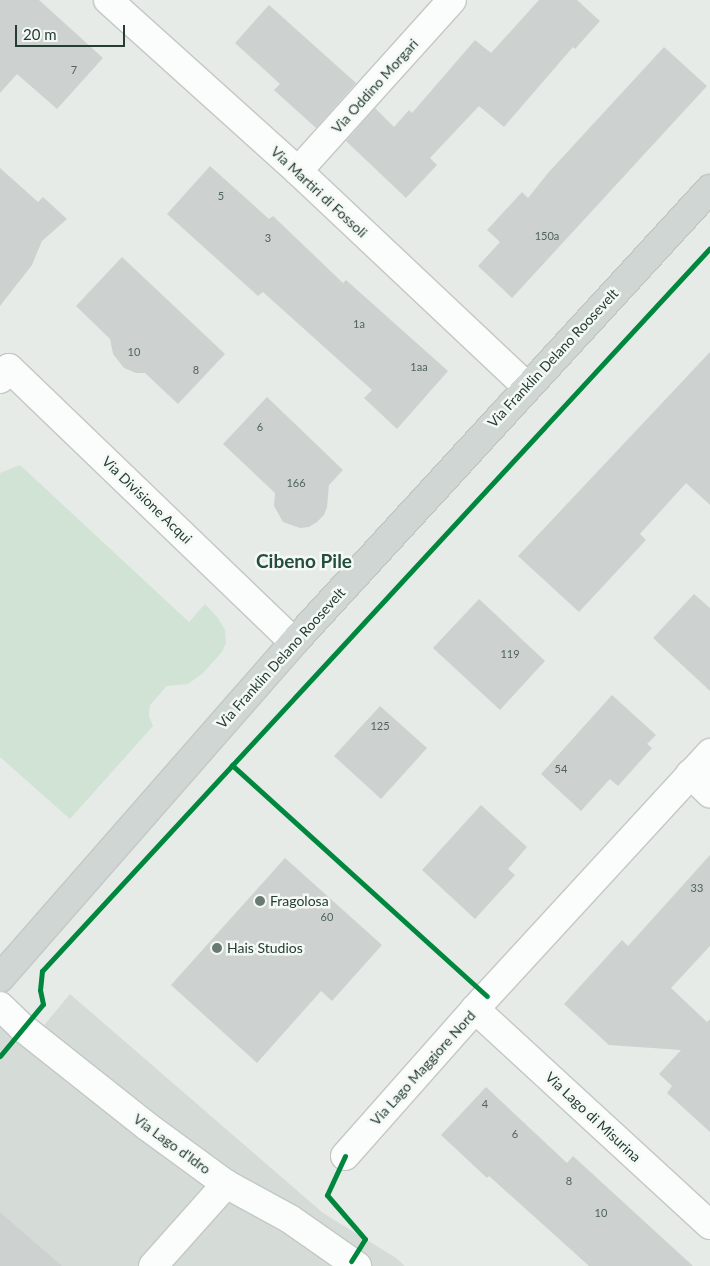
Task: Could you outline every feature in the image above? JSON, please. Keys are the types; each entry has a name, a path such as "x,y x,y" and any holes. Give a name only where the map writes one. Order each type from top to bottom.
{"main road":[{"name":"Via Franklin Delano Roosevelt","path":"0,978 294,642 710,189"}],"street":[{"name":"Via Martiri di Fossoli","path":"108,0 298,171 527,387"},
{"name":"Via Oddino Morgari","path":"298,171 452,0"},
{"name":"Via Divisione Acqui","path":"0,379 9,368 294,642"},
{"name":"Via Lago Maggiore Nord","path":"345,1156 475,1009 710,753"},
{"path":"690,774 710,793"},
{"name":"Via Lago d'Idro","path":"0,1006 23,1028 148,1127 226,1184 290,1220 356,1266"},
{"name":"Via Lago di Misurina","path":"475,1009 710,1225"},
{"path":"153,1266 226,1184"}],"shaded area":[{"path":"70,994 323,1213 396,1258 405,1266 0,1266 0,1006 35,1036"}],"green space":[{"path":"20,465 189,622 205,604 218,618 225,630 226,643 222,652 202,674 188,684 167,686 150,705 149,716 153,726 70,819 0,757 0,473"}],"building":[{"path":"0,0 39,0 103,58 57,109 17,74 0,93"},
{"path":"539,0 577,0 600,21 575,49 573,47 504,127 479,106 430,158 437,165 406,198 346,141 375,108 394,127 409,110 412,113 475,40 491,53"},
{"path":"269,5 356,83 316,128 274,90 280,84 235,43"},
{"path":"664,47 707,86 512,298 478,266 500,242 487,230 522,192 528,198 548,173"},
{"path":"210,166 269,219 273,216 343,283 346,280 448,371 397,429 364,398 372,390 263,292 258,296 167,214"},
{"path":"0,168 38,202 43,197 67,219 42,241 32,265 0,306"},
{"path":"122,257 225,354 178,404 145,373 136,373 124,368 113,354 110,339 76,306"},
{"path":"710,352 710,505 686,483 640,534 646,540 579,612 518,556"},
{"path":"267,397 343,470 329,485 327,507 324,515 309,527 300,528 283,522 274,506 275,493 223,444"},
{"path":"694,594 710,608 710,691 653,638"},
{"path":"479,599 545,661 500,710 433,648"},
{"path":"612,695 656,735 647,744 652,748 618,786 610,779 581,811 541,774"},
{"path":"380,706 427,748 381,799 334,756"},
{"path":"481,805 527,847 508,869 515,875 475,919 422,870"},
{"path":"710,855 710,946 671,988 707,1022 710,1019 710,1132 667,1093 672,1086 659,1074 681,1050 609,1045 564,1004 622,940 628,946"},
{"path":"285,858 382,945 332,1001 321,991 257,1063 171,985"},
{"path":"486,1087 567,1163 573,1156 693,1266 589,1266 489,1176 487,1178 441,1135"},
{"path":"0,1212 62,1266 0,1266"}],"cycle path":[{"path":"0,1056 43,1004 40,990 42,971 710,248"},
{"path":"232,765 487,996"},
{"path":"345,1156 327,1195 365,1239 351,1261"}],"place":[{"name":"Fragolosa","path":"260,901"},
{"name":"Hais Studios","path":"217,948"}],"district":[{"name":"Cibeno Pile","path":"304,561"}]}
